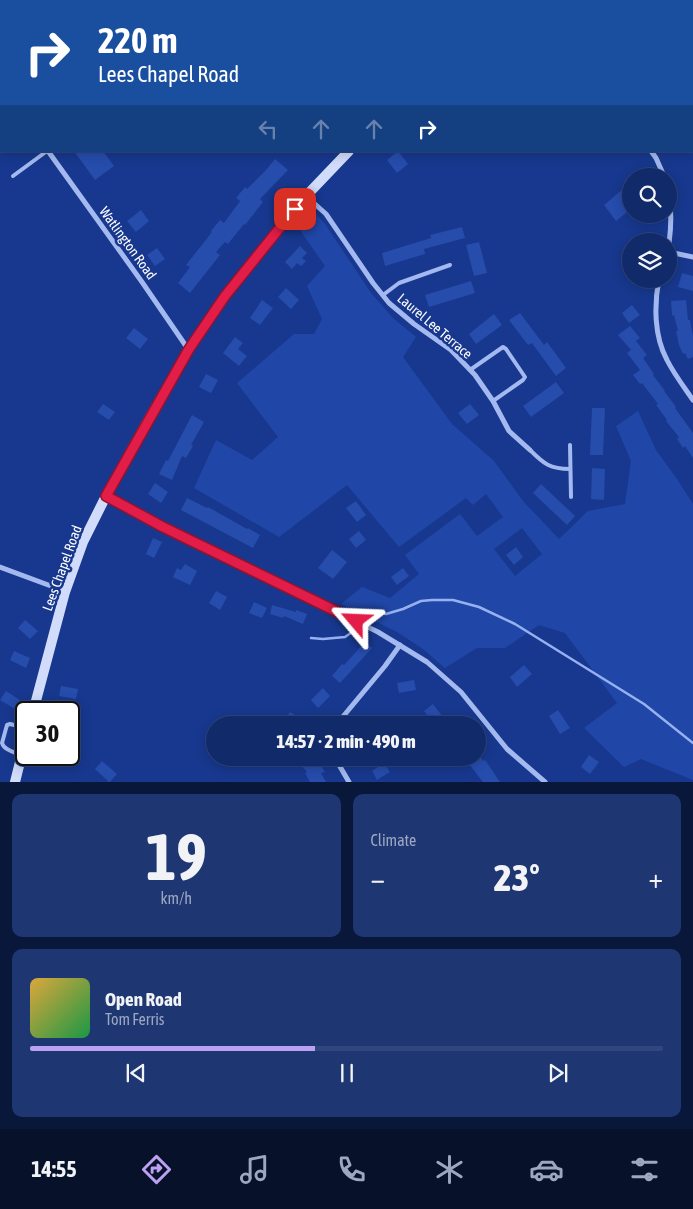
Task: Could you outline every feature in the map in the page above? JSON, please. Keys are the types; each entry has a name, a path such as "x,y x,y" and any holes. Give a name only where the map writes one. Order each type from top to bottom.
{"main road":[{"name":"Lees Chapel Road","path":"36,701 65,592 83,542 106,496 189,349 225,296 261,250 306,196 348,152"},
{"path":"15,782 19,766"}],"street":[{"name":"Watlington Road","path":"48,152 189,349"},
{"path":"652,152 660,168"},
{"name":"Laurel Lee Terrace","path":"306,196 326,214 373,283 389,303 414,324 451,350 475,375 493,401 509,431 530,450"},
{"path":"677,254 693,257"},
{"path":"658,288 656,311 658,334 666,360 693,400"},
{"path":"106,496 163,527 378,632 427,662 461,692 507,749 545,782"},
{"path":"0,567 65,592"},
{"path":"343,716 400,645"},
{"path":"340,766 349,782"}],"lane":[{"path":"13,176 46,152"},
{"path":"382,295 399,283 450,265"},
{"path":"470,370 503,347 506,349 525,377 493,401"},
{"path":"570,445 571,497"},
{"path":"530,450 546,465 553,468 570,469"},
{"path":"15,725 8,725 2,743 5,748 15,753"}],"shaded area":[{"path":"308,211 315,213 325,224 371,293 393,318 416,337 403,357 452,424 494,461 523,501 559,539 588,511 625,504 631,461 616,426 638,411 656,450 693,504 693,780 641,759 624,767 584,728 617,703 565,633 539,625 505,648 477,648 445,668 423,649 397,632 341,604 362,587 390,598 419,574 405,555 460,514 477,536 503,517 486,494 473,505 466,498 399,547 347,485 279,537 194,488 216,440 252,460 278,437 237,383 294,334 314,334 322,319 307,286 325,266 297,226","holes":["522,528 542,554 515,576 494,549"]}],"building":[{"path":"75,152 104,152 114,166 95,180"},
{"path":"399,152 408,164 397,173 387,160"},
{"path":"275,159 288,170 260,199 263,202 245,225 228,244 225,242 216,252 220,255 190,293 178,283 190,267 186,265 220,220 224,223 240,201 236,198 245,187 247,189"},
{"path":"622,190 622,216 616,221 604,205"},
{"path":"141,210 149,221 136,232 127,221"},
{"path":"462,227 465,238 424,249 425,254 385,266 382,253 431,238 430,235"},
{"path":"479,242 487,273 474,276 466,245"},
{"path":"300,246 307,253 302,258 306,261 301,266 297,263 292,269 285,262"},
{"path":"157,248 165,259 155,266 147,255"},
{"path":"682,273 693,276 693,291 678,287"},
{"path":"471,281 475,293 429,307 425,295"},
{"path":"286,288 299,300 291,309 278,297"},
{"path":"262,300 273,308 260,325 250,318"},
{"path":"686,300 688,320 690,320 693,336 693,357 688,359 685,353 683,354 679,345 676,331 678,331 674,315 672,316 671,301"},
{"path":"632,305 640,315 629,323 622,313"},
{"path":"520,313 544,345 547,342 566,368 556,376 532,343 528,345 509,320"},
{"path":"494,314 502,325 476,344 469,334"},
{"path":"630,326 640,338 636,341 647,355 643,358 653,375 693,433 693,458 685,446 683,448 677,439 679,437 666,421 656,405 658,404 642,383 640,384 633,375 640,370 627,353 631,350 618,335"},
{"path":"134,328 148,339 140,349 126,338"},
{"path":"235,337 243,343 238,349 247,356 239,366 223,353"},
{"path":"206,374 218,380 211,393 199,387"},
{"path":"556,382 564,393 531,417 523,406"},
{"path":"103,404 115,412 109,420 97,412"},
{"path":"470,404 479,415 467,424 458,413"},
{"path":"592,408 605,408 603,455 590,455"},
{"path":"192,415 204,422 186,458 182,456 172,480 159,474 166,460 168,461"},
{"path":"592,468 605,469 604,500 591,499"},
{"path":"155,483 168,492 161,503 148,494"},
{"path":"541,484 575,516 567,525 533,493"},
{"path":"187,498 260,535 253,548 181,510"},
{"path":"356,501 366,515 357,522 346,508"},
{"path":"359,531 366,540 356,548 349,539"},
{"path":"153,538 162,542 154,558 146,554"},
{"path":"516,547 523,557 514,565 506,555"},
{"path":"332,550 347,562 333,579 318,568"},
{"path":"185,564 197,571 190,585 173,577 177,568 181,570"},
{"path":"403,568 409,576 397,585 391,577"},
{"path":"216,591 227,597 220,610 209,603"},
{"path":"254,602 267,608 262,618 249,613"},
{"path":"272,605 307,614 303,624 284,616 283,618 270,614"},
{"path":"25,620 38,631 30,639 18,628"},
{"path":"365,642 372,648 340,683 332,676"},
{"path":"14,651 30,658 26,668 10,660"},
{"path":"524,665 532,674 517,687 510,677"},
{"path":"414,680 416,690 399,693 397,683"},
{"path":"61,686 78,689 76,699 59,696"},
{"path":"323,688 330,696 318,708 311,700"},
{"path":"6,691 20,700 15,701 15,709 0,700"},
{"path":"433,704 442,716 428,716 424,711"},
{"path":"558,710 570,728 560,734 549,716"},
{"path":"290,712 296,716 287,716"},
{"path":"589,755 599,762 590,774 581,767"},
{"path":"102,761 117,774 110,782 95,769"},
{"path":"486,761 500,782 483,782 471,766 486,766"},
{"path":"302,766 321,766 325,772 321,773 326,782 310,782 305,773 307,772"},
{"path":"380,766 386,766 390,772 377,780 372,771"}],"waterway":[{"path":"365,615 377,611 386,614 421,601 432,600 453,600 479,607 515,624 644,704 693,743"},
{"path":"311,638 345,637 355,630"}],"route":[{"path":"295,209 225,296 189,349 106,496 163,527 356,621"}]}
